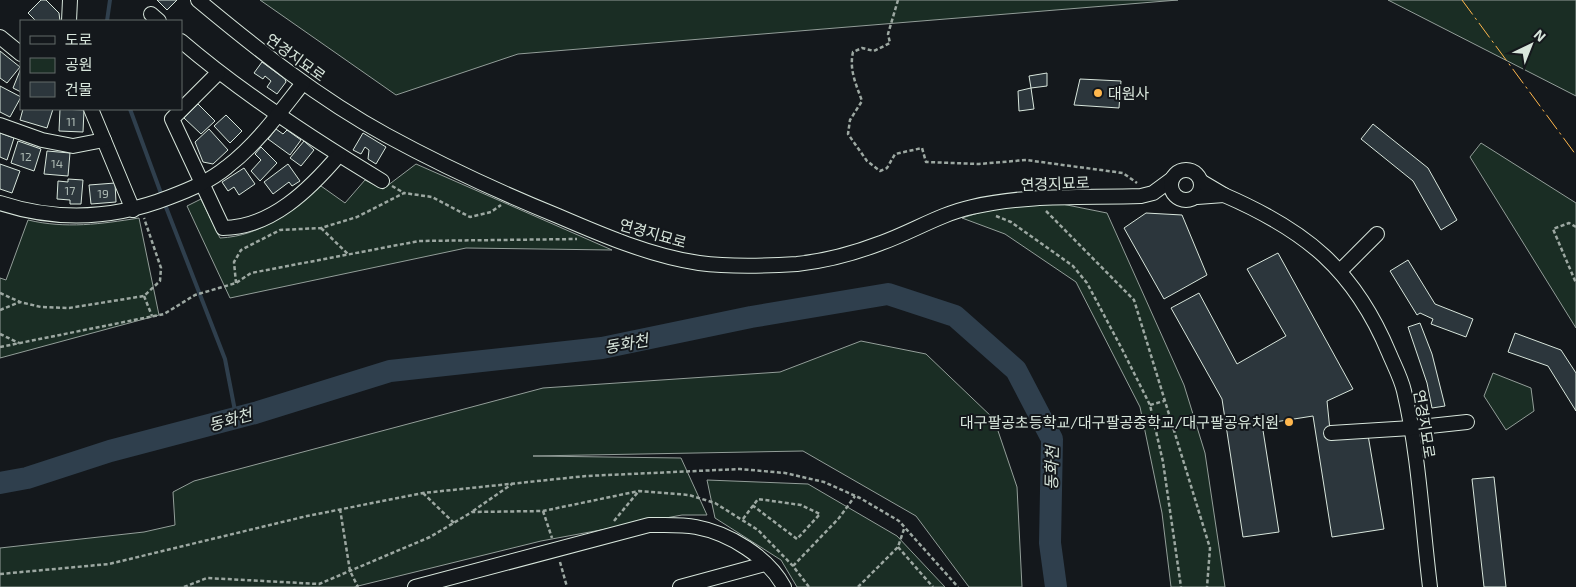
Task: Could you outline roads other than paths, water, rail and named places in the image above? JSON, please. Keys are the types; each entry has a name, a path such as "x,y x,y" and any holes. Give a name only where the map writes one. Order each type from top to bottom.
{"street":[{"path":"69,20 70,0"},
{"name":"연경지묘로","path":"198,0 303,83 385,135 511,197 602,235 651,251 698,262 759,265 798,264 830,258 881,243 945,215 972,207 1033,198 1141,196 1147,189 1174,194"},
{"path":"0,37 20,53"},
{"path":"182,42 218,73 339,155 382,180"},
{"path":"182,109 218,73"},
{"path":"0,203 26,212 49,216 93,216 140,208 198,187 227,168 254,142 303,83"},
{"path":"91,110 104,140 140,208"},
{"path":"181,110 172,119 198,187 223,228 238,228 271,215 291,202 317,180 339,155"},
{"path":"0,126 42,140 73,146 104,140"},
{"path":"1147,189 1172,179 1178,172 1188,170 1196,173 1202,182 1197,197"},
{"path":"1172,179 1174,194 1182,200 1224,195"},
{"name":"연경지묘로","path":"1202,182 1292,229 1340,272 1362,300 1380,332 1404,389 1411,428 1430,587"},
{"path":"1340,272 1377,234"},
{"path":"1331,433 1467,422"},
{"path":"415,587 556,548 649,525 696,527 720,534 746,549 766,564 784,587"},
{"path":"680,587 766,564"}],"waterway":[{"path":"107,20 110,0"},
{"path":"130,110 162,196"},
{"path":"164,202 225,359 236,416"},
{"name":"동화천","path":"0,483 27,478 110,451 255,413 390,371 602,348 751,317 888,294 955,316 1016,370 1052,439 1050,543 1056,587"}],"place":[{"name":"대원사","path":"1098,93"},
{"name":"대구팔공초등학교/대구팔공중학교/대구팔공유치원","path":"1289,422"}]}
